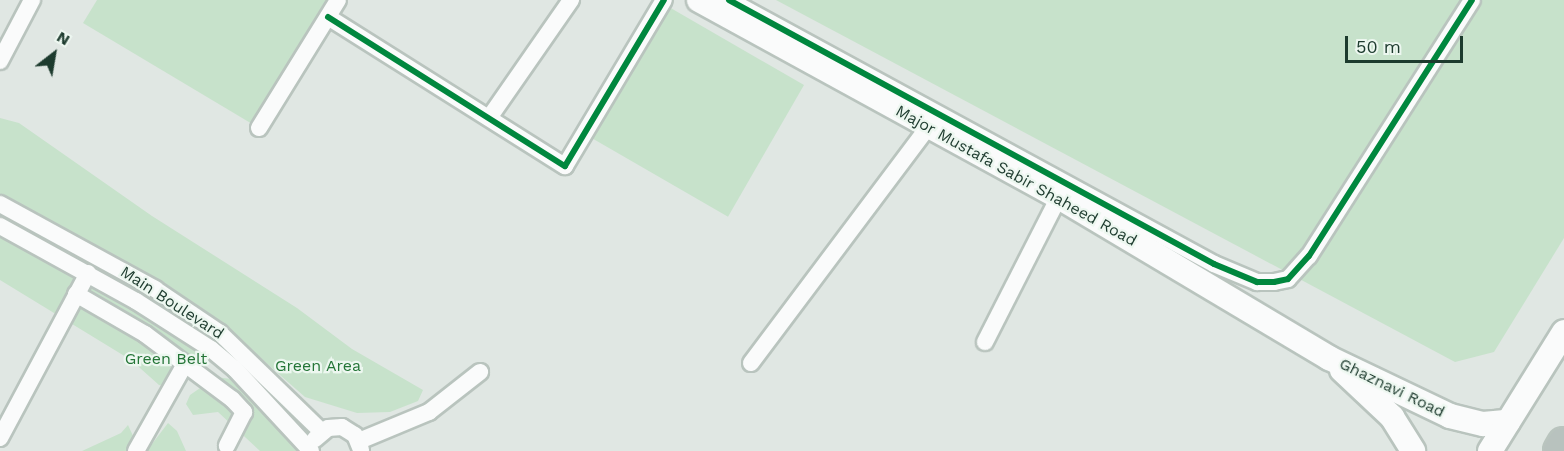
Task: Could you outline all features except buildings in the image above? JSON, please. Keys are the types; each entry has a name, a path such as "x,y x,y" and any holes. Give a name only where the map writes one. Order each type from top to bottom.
{"highway":[{"path":"1560,451 1564,444"}],"street":[{"path":"0,61 32,0"},
{"path":"259,128 338,0"},
{"path":"489,118 571,0"},
{"path":"328,17 565,165 664,0"},
{"name":"Major Mustafa Sabir Shaheed Road","path":"699,0 1059,197 1329,358"},
{"path":"729,0 1214,264 1257,282 1274,282 1288,279 1310,256 1472,0"},
{"path":"751,363 929,126"},
{"path":"985,342 1059,197"},
{"name":"Main Boulevard","path":"0,204 155,290 236,346 321,431"},
{"name":"Main Boulevard","path":"0,226 88,273 224,359 312,451"},
{"path":"0,438 88,273"},
{"path":"76,294 145,334 206,379 244,412 227,446"},
{"path":"1490,451 1564,332"},
{"path":"206,379 236,346"},
{"name":"Ghaznavi Road","path":"1329,358 1450,416 1483,424 1508,422"},
{"name":"Ghaznavi Road","path":"1329,358 1388,412 1413,451"},
{"path":"136,451 185,364"},
{"path":"312,451 321,431 342,427 360,446 429,412 480,372"}],"green space":[{"path":"97,0 335,0 259,128 83,23"},
{"path":"776,0 1564,0 1564,238 1494,352 1455,362"},
{"path":"662,3 804,85 728,217 586,135"},
{"name":"Green Area","path":"0,118 19,123 152,216 297,308 352,349 423,390 418,401 390,412 357,413 305,397 224,326 165,284 0,194"},
{"name":"Green Belt","path":"0,235 161,327 198,351 201,361 171,387 159,385 131,360 0,280"},
{"name":"Green Belt","path":"216,377 231,379 241,385 300,451 260,451 218,412 193,415 186,404 190,395"},
{"path":"168,423 177,431 186,451 82,451 121,433 128,425 134,438 152,444"}],"cycle path":[{"path":"328,17 565,166 664,0"},
{"path":"729,0 1214,264 1257,282 1288,279 1309,256 1472,0"}]}
